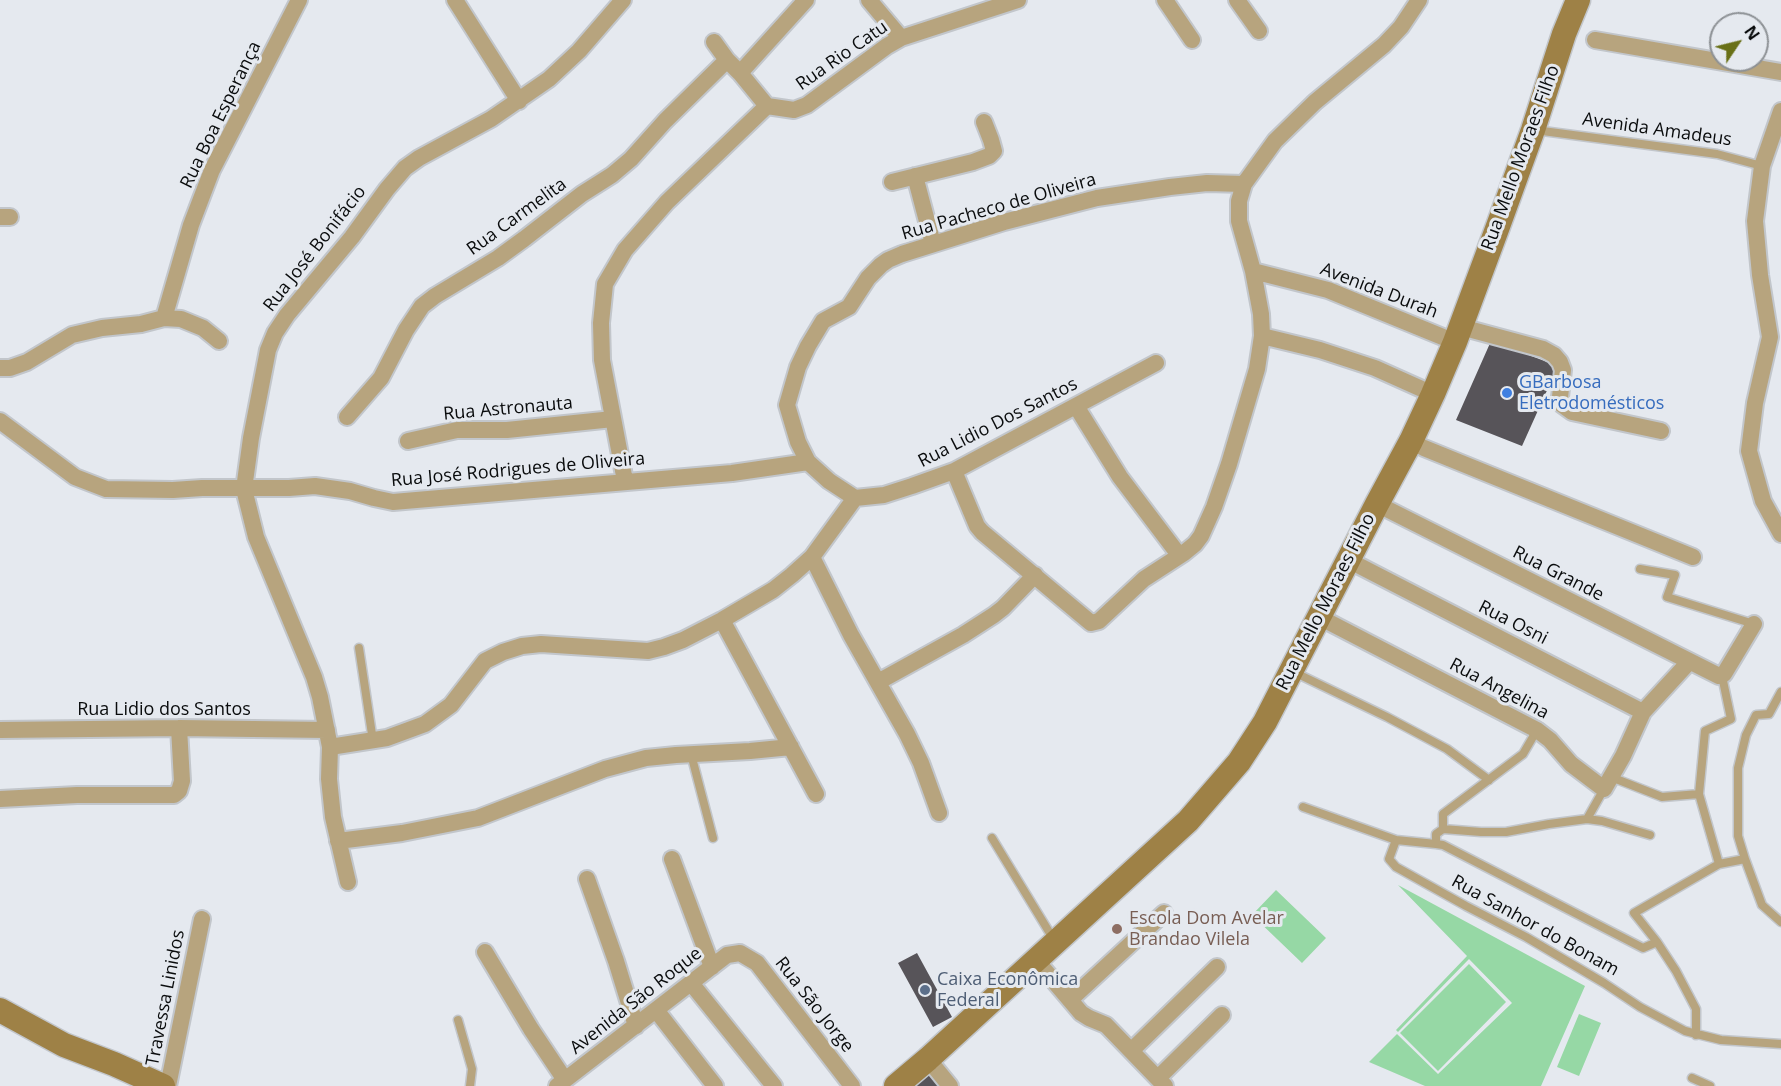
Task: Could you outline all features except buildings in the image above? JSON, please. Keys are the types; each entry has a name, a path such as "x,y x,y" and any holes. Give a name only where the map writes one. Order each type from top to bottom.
{"main road":[{"name":"Rua Mello Moraes Filho","path":"896,1086 1164,844 1215,792 1239,762 1297,673 1318,617 1356,565 1377,504 1433,394 1539,131 1564,34 1578,0"},
{"path":"0,1010 64,1045 163,1086"}],"street":[{"name":"Rua Boa Esperança","path":"164,318 191,225 212,170 299,0"},
{"path":"455,0 519,101"},
{"name":"Rua José Bonifácio","path":"327,730 314,677 256,537 244,489 268,350 275,333 287,315 352,237 405,168 491,119 566,65 623,0"},
{"path":"740,73 806,0"},
{"path":"869,0 901,38"},
{"name":"Rua Rio Catu","path":"767,106 794,110 807,105 901,38 1018,0"},
{"path":"1165,0 1192,40"},
{"path":"1237,0 1259,31"},
{"path":"954,471 976,526 1089,622 1093,623 1102,619 1144,579 1189,550 1201,536 1229,464 1257,369 1262,336 1261,314 1253,271 1239,221 1239,201 1244,184 1275,141 1315,102 1384,45 1401,27 1419,0"},
{"path":"1595,40 1781,72"},
{"path":"626,481 602,360 601,323 605,284 625,250 667,202 767,106 714,42"},
{"name":"Rua Carmelita","path":"347,417 381,378 406,330 422,306 498,258 582,194 612,175 631,159 665,121 727,60"},
{"path":"1781,111 1762,166 1755,221 1760,275 1770,337 1755,403 1749,451 1763,501 1781,534"},
{"path":"892,182 989,156 994,151 984,122"},
{"path":"915,176 933,244"},
{"name":"Rua Pacheco de Oliveira","path":"855,498 829,481 808,462 798,442 788,405 798,368 808,346 824,321 849,307 868,278 881,265 888,260 933,244 1004,222 1097,198 1207,183 1244,184"},
{"name":"Avenida Durah","path":"1253,271 1328,290 1458,334 1543,350 1554,355 1560,362 1563,370 1561,404 1572,412 1661,430"},
{"path":"0,368 10,368 27,362 72,335 164,318 181,319 203,328 219,341"},
{"path":"1262,336 1320,350 1375,368 1433,394"},
{"name":"Rua Lidio Dos Santos","path":"855,498 884,495 954,471 1156,363"},
{"path":"1076,406 1120,477 1179,555"},
{"name":"Rua Astronauta","path":"408,441 456,430 507,430 613,419"},
{"name":"Rua José Rodrigues de Oliveira","path":"0,422 75,477 106,489 244,489 315,486 350,491 393,502 732,472 808,462"},
{"path":"1411,441 1693,557"},
{"path":"330,747 387,738 425,724 451,705 485,661 502,652 522,646 541,644 648,651 683,640 773,590 812,557 855,498"},
{"name":"Rua Grande","path":"1377,504 1689,662 1722,676"},
{"path":"812,557 850,635 921,763 939,813"},
{"name":"Rua Osni","path":"1356,565 1643,712"},
{"path":"878,682 994,615 1035,575"},
{"name":"Rua Angelina","path":"1318,617 1537,730 1550,740 1571,764 1607,783"},
{"path":"722,620 816,794"},
{"path":"1722,676 1754,624"},
{"path":"1607,783 1623,756 1643,712 1689,662"},
{"path":"0,799 77,795 177,794 182,781 179,728"},
{"name":"Rua Lidio dos Santos","path":"0,729 327,730"},
{"path":"327,730 330,747 329,779 333,817 348,882"},
{"path":"338,841 402,833 478,818 605,769 646,758 791,747"},
{"path":"672,859 712,967"},
{"path":"587,879 636,1026"},
{"path":"1070,1000 1164,913"},
{"name":"Travessa Linidos","path":"168,1086 202,919"},
{"path":"485,952 561,1083"},
{"name":"Avenida São Roque","path":"561,1083 727,955 740,953"},
{"name":"Rua São Jorge","path":"740,953 757,963 852,1086"},
{"path":"1036,960 1087,1017 1106,1025 1162,1082 1222,1015"},
{"path":"1132,1050 1217,967"},
{"path":"691,983 774,1086"},
{"path":"656,1011 716,1086"},
{"path":"928,1059 950,1086"}],"lane":[{"name":"Avenida Amadeus","path":"1539,131 1718,154 1762,166"},
{"path":"1640,569 1675,575 1667,597 1754,624"},
{"path":"359,648 373,741"},
{"path":"1297,673 1447,749 1489,780"},
{"path":"1719,864 1699,794 1705,731 1731,719 1722,676"},
{"path":"1781,692 1769,714 1756,715 1746,735 1738,768 1738,836 1744,859 1762,904 1781,922"},
{"path":"1443,829 1443,814 1523,754 1537,730"},
{"path":"691,754 713,838"},
{"path":"1587,819 1607,783 1662,797 1699,794"},
{"path":"1303,807 1396,840 1443,845 1643,948 1657,942"},
{"path":"1436,844 1436,834 1443,829 1506,832 1587,819 1650,835"},
{"path":"992,838 1055,943"},
{"name":"Rua Sanhor do Bonam","path":"1396,840 1389,859 1396,867 1526,937 1662,1020 1696,1035 1721,1040 1781,1044"},
{"path":"1696,1035 1696,1009 1676,970 1634,913 1719,864 1744,859"},
{"path":"458,1020 472,1069 470,1086"},
{"path":"1692,1078 1710,1086"}],"green space":[{"path":"1398,885 1585,986 1541,1086 1425,1086 1369,1062 1397,1034 1438,1074 1512,1003 1469,959 1398,1032 1396,1030 1467,956"},
{"path":"1276,890 1326,938 1302,963 1252,915"},
{"path":"1469,964 1506,1002 1438,1071 1400,1033"},
{"path":"1579,1014 1601,1023 1579,1076 1557,1067"}],"place":[{"name":"GBarbosa Eletrodomésticos","path":"1507,393"},
{"name":"Escola Dom Avelar Brandao Vilela","path":"1117,929"},
{"name":"Caixa Econômica Federal","path":"925,990"}]}
